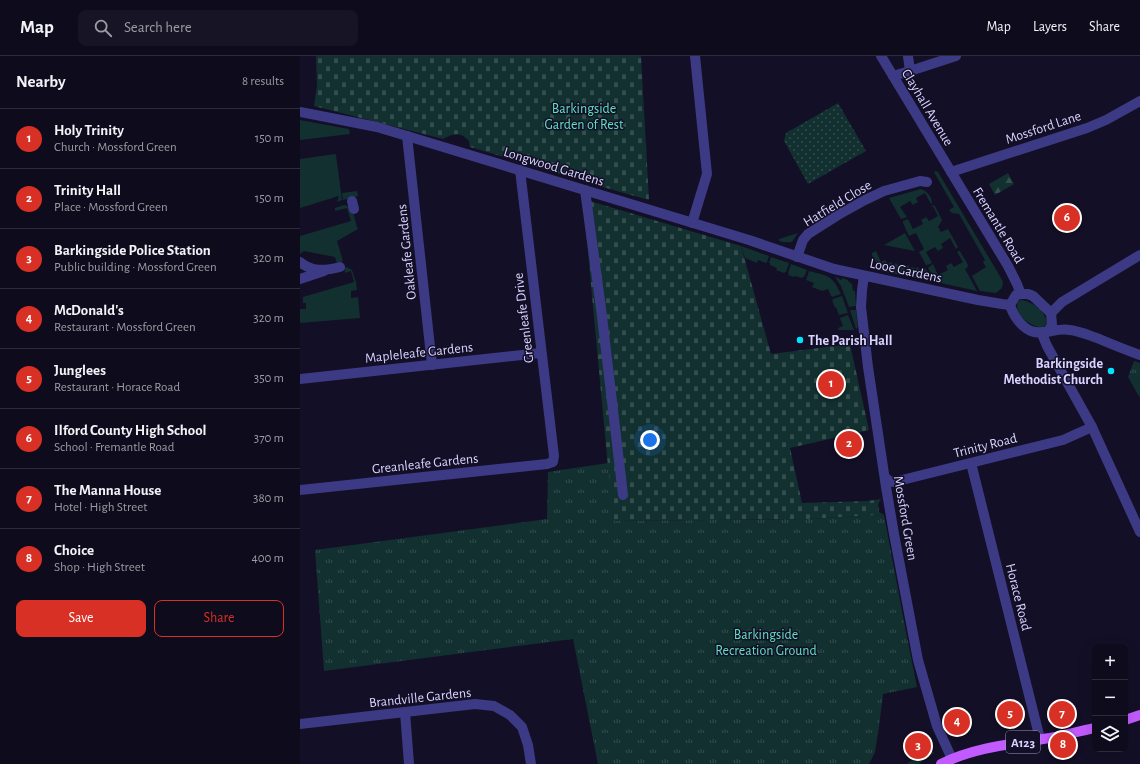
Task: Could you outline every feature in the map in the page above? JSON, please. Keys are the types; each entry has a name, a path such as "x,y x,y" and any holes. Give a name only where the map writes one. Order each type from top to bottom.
{"main road":[{"path":"1128,719 1140,715"},
{"name":"A123","path":"941,764 978,751 1092,729"}],"street":[{"path":"692,223 707,174 695,56"},
{"name":"Clayhall Avenue","path":"881,56 951,172"},
{"path":"908,56 910,71"},
{"path":"893,76 956,56"},
{"name":"Mossford Lane","path":"951,172 1087,128 1106,120 1140,101"},
{"name":"Longwood Gardens","path":"300,112 377,127 749,240 797,257"},
{"name":"Oakleafe Gardens","path":"407,136 432,365"},
{"name":"Greenleafe Drive","path":"520,170 554,456 553,462"},
{"name":"Fremantle Road","path":"951,172 1008,266 1021,294"},
{"name":"Hatfield Close","path":"797,257 803,240 808,234 838,215 884,191 920,181 926,182"},
{"path":"585,190 600,300 623,495"},
{"path":"1051,313 1062,302 1140,256"},
{"name":"Looe Gardens","path":"797,257 834,269 864,276 1010,305"},
{"path":"300,262 316,270 328,270"},
{"path":"300,279 340,267"},
{"name":"Mossford Green","path":"864,276 861,307 868,367 885,477 918,660 937,726 952,759"},
{"path":"1045,332 1052,325 1051,313 1033,296 1028,294 1016,295 1010,305 1012,312 1022,324 1030,330 1045,332 1064,329 1071,330 1140,355"},
{"path":"1045,332 1047,346 1092,427 1140,532"},
{"name":"Mapleleafe Gardens","path":"300,379 542,353"},
{"name":"Trinity Road","path":"885,477 889,481 894,482 1063,440 1092,427"},
{"name":"Greanleafe Gardens","path":"300,490 547,464 553,462"},
{"name":"Horace Road","path":"971,462 1040,739"},
{"name":"Brandville Gardens","path":"300,724 475,704 494,706 510,715 522,727 528,745 531,764"},
{"path":"405,712 409,764"}],"green space":[{"name":"Barkingside Garden of Rest","path":"316,56 641,56 649,200 585,182 581,176 570,174 568,176 470,147 469,141 463,136 457,134 443,139 314,106 317,85"},
{"path":"838,103 866,151 808,184 784,141 786,133"},
{"path":"300,120 349,129 350,134 300,140"},
{"path":"335,154 342,200 337,202 339,196 300,208 300,159"},
{"path":"936,171 1003,282 1002,288 996,293 980,291 972,276 986,267 983,262 985,260 959,214 952,213 949,210 954,207 934,172"},
{"path":"1008,173 1014,184 995,195 989,184"},
{"path":"921,189 929,194 932,203 931,204 925,193 916,198 918,202 913,205 910,201 900,207 907,217 901,219 889,198"},
{"path":"357,191 358,196 343,200 342,193"},
{"path":"583,199 741,246 771,354 850,344 869,430 790,448 802,503 867,501 881,499 878,504 879,512 884,515 806,519 613,521"},
{"path":"344,205 348,206 354,214 358,229 337,241 343,261 337,263 335,257 304,251 300,254 300,236 351,221 347,208 335,211 335,208"},
{"path":"932,206 935,206 942,220 938,227 941,232 948,229 958,247 956,249 950,238 941,244 943,248 938,251 935,247 926,252 932,263 926,265 919,252 924,249 916,233 909,236 903,221 908,219 913,229 923,224 921,220 926,217 929,221 938,216"},
{"path":"798,233 792,242 779,241 779,239"},
{"path":"905,233 915,251 884,245"},
{"path":"741,246 769,256 767,262 758,260 757,263 745,258"},
{"path":"876,251 881,262 885,260 888,264 891,262 893,265 896,263 899,266 902,264 903,267 908,265 910,268 913,267 915,269 918,267 920,271 925,268 932,281 881,271 872,255 872,253"},
{"path":"959,251 968,265 965,269 977,291 936,282 928,268 933,264 938,275 948,270 946,266 951,263 954,267 963,262 957,252"},
{"path":"771,257 789,263 786,272 784,273 776,270 777,268 770,265 769,263"},
{"path":"791,264 807,270 804,277 794,277 788,275"},
{"path":"347,267 352,270 356,282 357,290 351,291 351,298 358,297 360,318 300,323 300,309 306,309 306,303 303,303 303,297 354,282 351,271 345,273 344,268"},
{"path":"809,271 829,277 835,283 841,294 832,297 828,289 822,291 812,287 814,283 806,280"},
{"path":"835,277 841,280 842,278 848,280 852,284 853,291 855,291 856,306 849,307 841,286"},
{"path":"842,296 848,313 839,315 832,300"},
{"path":"1022,300 1035,305 1042,311 1047,323 1043,328 1028,323 1018,311 1018,301"},
{"path":"850,310 856,310 858,327 856,329"},
{"path":"848,315 854,330 839,330 838,328 843,326 840,318"},
{"path":"1134,361 1140,363 1140,398 1128,377"},
{"name":"Barkingside Recreation Ground","path":"608,463 614,521 806,519 884,515 917,687 883,694 875,752 869,764 598,764 573,639 324,671 315,550 547,519 548,472"},
{"path":"929,747 934,753 919,764 907,764"}],"place":[{"name":"Ilford County High School","path":"1067,218"},
{"name":"The Parish Hall","path":"800,340"},
{"name":"Barkingside Methodist Church","path":"1111,371"},
{"name":"Holy Trinity","path":"831,384"},
{"name":"Trinity Hall","path":"849,444"},
{"name":"Junglees","path":"1010,714"},
{"name":"The Manna House","path":"1062,714"},
{"name":"McDonald's","path":"957,722"},
{"name":"Choice","path":"1063,745"},
{"name":"Barkingside Police Station","path":"918,746"}]}
